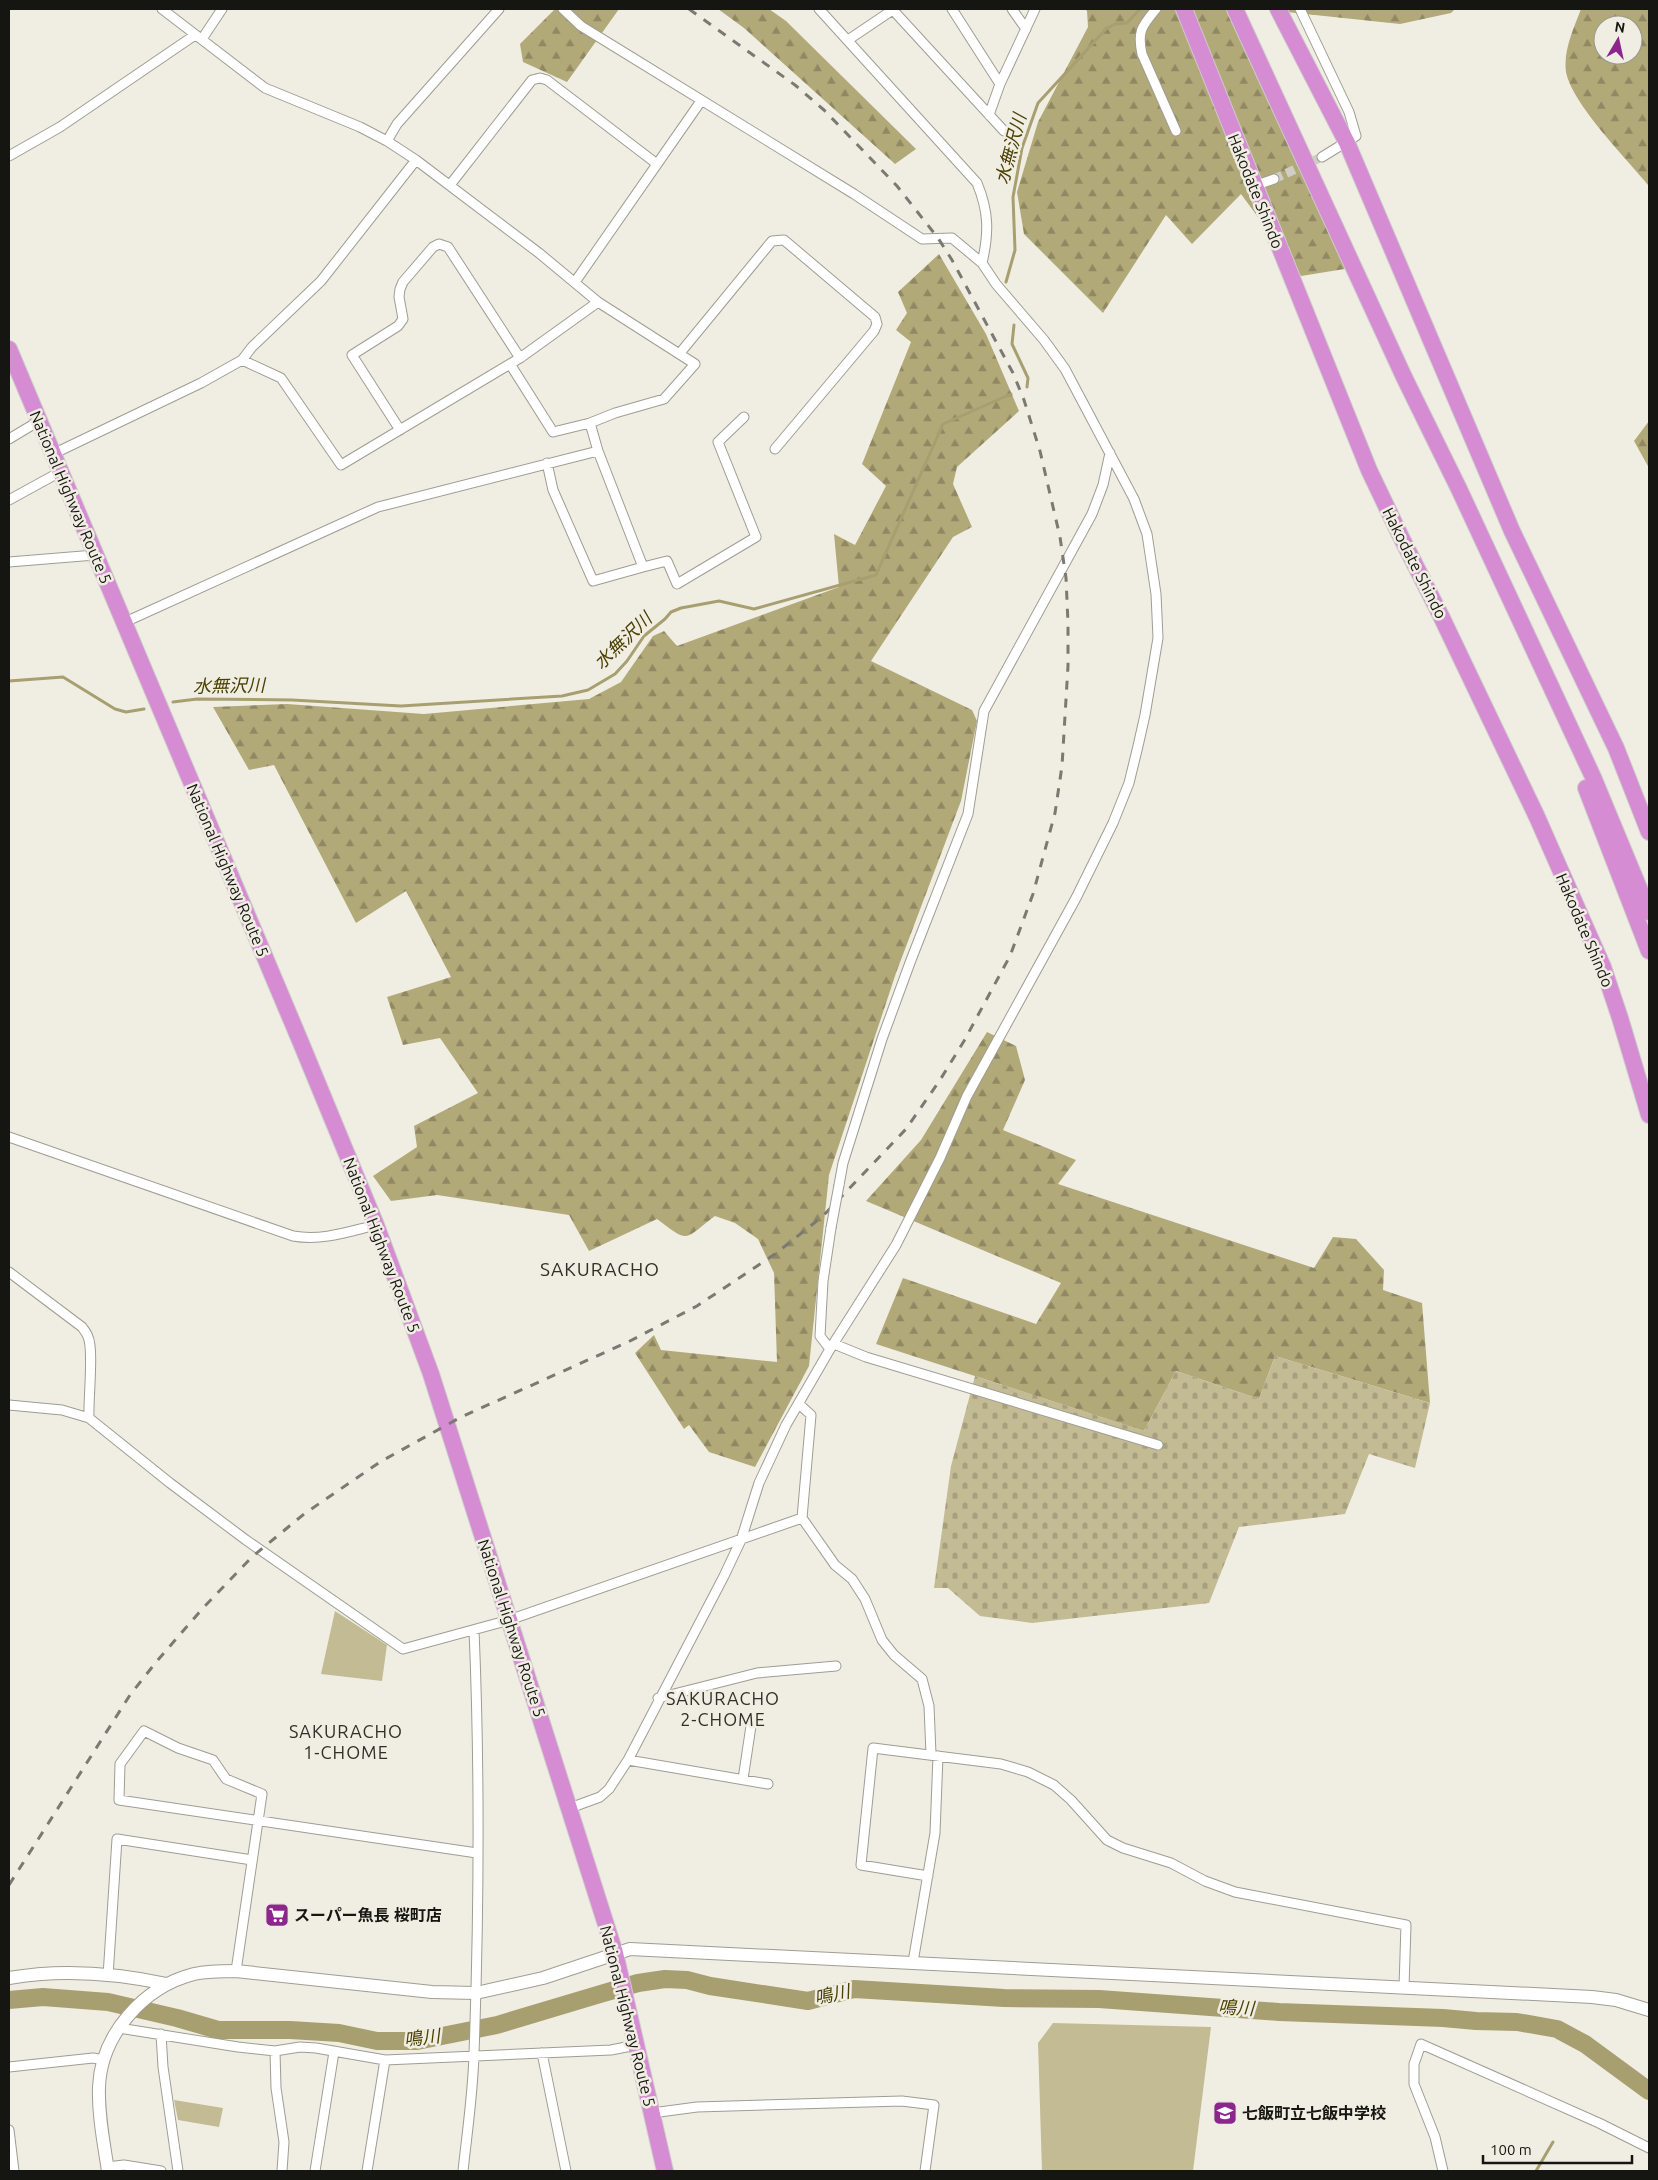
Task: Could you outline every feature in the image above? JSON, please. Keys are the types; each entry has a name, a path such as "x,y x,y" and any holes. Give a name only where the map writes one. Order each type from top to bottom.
{"highway":[{"name":"Hakodate Shindo","path":"1184,9 1369,470 1442,616 1537,817 1602,967 1620,1018 1649,1115"},
{"path":"1235,9 1404,377 1455,496 1583,781 1649,951"},
{"path":"1278,9 1347,143 1512,532 1616,748 1649,832"},
{"name":"National Highway Route 5","path":"9,349 376,1225 431,1374 615,1953 665,2171"},
{"path":"1404,377 1459,489 1589,769 1649,912"}],"street":[{"path":"162,9 265,88 388,141 450,185 598,302 680,353 694,364 664,399 615,413 590,423 553,432 510,364"},
{"path":"9,156 60,127 199,37 222,9"},
{"path":"388,141 397,124 498,9"},
{"path":"563,9 581,26 854,194 922,239 952,238 982,263 996,284 1044,340 1065,369 1134,500 1147,534 1156,594 1158,638 1146,715 1129,783 1113,824 1076,898 967,1096 940,1158 896,1245 832,1346 786,1425 759,1483 741,1540 716,1592 658,1698 628,1760 609,1789 600,1797 570,1808"},
{"path":"819,9 977,183 983,198 988,238 982,263"},
{"path":"848,40 893,9 1004,132"},
{"path":"952,9 1000,84"},
{"path":"1012,9 1026,29"},
{"path":"989,115 1000,84 1036,9"},
{"path":"1156,9 1141,27 1139,41 1142,54 1176,131"},
{"path":"1300,9 1349,112 1356,136 1322,157"},
{"path":"450,185 532,80 540,78 547,80 657,164"},
{"path":"575,282 701,101"},
{"path":"53,454 201,383 242,360 252,347 320,281 416,160"},
{"path":"1254,186 1274,180"},
{"path":"680,353 772,241 777,239 784,240 875,317 877,324 874,331 775,449"},
{"path":"400,430 352,355 398,326 403,319 399,297 403,282 433,248 439,244 448,247 520,358"},
{"path":"242,360 281,378 341,465 520,358 598,302"},
{"path":"547,463 553,490 592,582 643,566 667,561 676,584 756,537 718,442 744,417"},
{"path":"9,440 39,421"},
{"path":"590,423 598,451 643,566"},
{"path":"123,623 378,507 598,451"},
{"path":"1110,453 1103,485 1092,514 984,711 968,814 882,1039 844,1157 823,1281 820,1336 832,1346 866,1357 1158,1445"},
{"path":"9,500 60,472"},
{"path":"9,562 95,555"},
{"path":"9,1137 293,1236 325,1238 376,1225"},
{"path":"9,1272 82,1327 89,1338 89,1418"},
{"path":"799,1404 811,1415 802,1518 835,1565 852,1579 866,1599 882,1640 894,1655 922,1679 929,1706 935,1755 934,1833 913,1962"},
{"path":"9,1405 62,1410 89,1418 238,1534 403,1650 509,1620 802,1518"},
{"path":"463,2171 474,2056 476,1993 478,1728 474,1630"},
{"path":"658,1698 757,1673 836,1666"},
{"path":"743,1779 751,1726"},
{"path":"236,1971 257,1820 262,1794 226,1779 213,1760 178,1748 144,1731 120,1764 119,1800 257,1820 477,1853"},
{"path":"928,1876 861,1865 873,1748 1001,1764 1028,1772 1066,1795 1107,1840 1123,1848 1171,1863 1205,1881 1235,1892 1348,1916 1406,1925 1404,1987"},
{"path":"628,1760 768,1784"},
{"path":"108,1976 117,1839 252,1860"},
{"path":"161,2171 124,2165 108,2169 99,2095 106,2051 123,2023 146,1998 167,1984 194,1974 214,1971 236,1971 432,1992 476,1993 543,1978 630,1949 1592,1997 1616,2000 1649,2010"},
{"path":"9,1978 36,1973 68,1972 147,1980 167,1984"},
{"path":"123,2023 161,2034 238,2048 275,2051 300,2047 316,2048 386,2060 611,2050 636,2045"},
{"path":"161,2034 163,2067 178,2171"},
{"path":"1443,2171 1435,2137 1414,2084 1414,2064 1421,2044 1599,2123 1649,2148"},
{"path":"275,2051 276,2088 284,2142 282,2171"},
{"path":"315,2171 334,2052"},
{"path":"542,2053 566,2171"},
{"path":"9,2067 93,2058 104,2060"},
{"path":"367,2171 386,2060"},
{"path":"652,2113 698,2107 902,2101 934,2105 925,2171"},
{"path":"9,2130 9,2143 14,2171"}],"green space":[{"path":"555,9 619,9 567,82 523,62 520,44"},
{"path":"718,9 769,9 786,21 916,149 895,164 744,28"},
{"path":"1085,9 1226,9 1290,115 1357,267 1301,276 1241,194 1192,244 1166,215 1103,313 1024,234 1017,192 1038,122 1088,27 1087,11"},
{"path":"1278,9 1455,9 1451,13 1400,24 1277,11"},
{"path":"1581,9 1649,9 1649,186 1578,100 1566,72 1565,64 1570,39"},
{"path":"939,254 986,334 1019,411 957,467 953,484 972,527 953,537 871,661 972,710 977,721 961,801 896,973 829,1175 809,1366 755,1467 709,1452 689,1425 684,1429 635,1353 654,1335 661,1350 777,1362 774,1273 758,1239 735,1223 715,1216 686,1236 675,1232 657,1219 589,1251 569,1215 437,1195 391,1201 373,1176 417,1147 414,1126 478,1093 440,1038 403,1045 387,997 451,977 406,891 356,923 274,765 249,770 213,707 287,704 424,714 589,699 621,682 653,636 664,631 677,646 839,587 834,534 855,545 886,486 862,464 911,342 896,330 907,313 898,292"},
{"path":"1649,421 1649,468 1634,441"},
{"path":"987,1032 1016,1046 1025,1080 1003,1130 1076,1160 1058,1184 1314,1268 1333,1237 1356,1239 1384,1270 1383,1290 1422,1303 1430,1403 1275,1356 1259,1399 1176,1371 1144,1431 876,1344 903,1278 1036,1324 1061,1283 866,1201 921,1140"},
{"path":"1275,1356 1430,1403 1415,1468 1369,1454 1345,1514 1239,1527 1209,1603 1032,1623 980,1616 948,1588 934,1588 951,1466 975,1376 1144,1431 1176,1371 1259,1399"},
{"path":"335,1611 387,1645 382,1681 321,1674"},
{"path":"1053,2023 1211,2027 1193,2171 1042,2171 1038,2043"},
{"path":"174,2100 223,2108 219,2127 178,2120"}],"waterway":[{"name":"水無沢川","path":"1006,282 1015,250 1013,197 1022,148 1038,103 1106,29 1115,24 1127,23 1140,9"},
{"name":"水無沢川","path":"1014,325 1012,344 1028,378 1027,387"},
{"name":"水無沢川","path":"173,702 197,699 292,700 401,706 562,696 588,690 615,674 627,661 644,636 671,612 681,608 719,601 754,609 876,575 943,424 1011,394"},
{"name":"水無沢川","path":"9,681 63,677 115,709 126,712 144,709"},
{"name":"鳴川","path":"9,2000 43,1997 108,2002 177,2018 218,2030 290,2030 339,2033 377,2041 417,2041 497,2025 638,1983 665,1979 687,1980 710,1986 808,2001 854,1989 1004,1998 1099,1999 1279,2012 1517,2022 1557,2029 1585,2044 1649,2091"},
{"path":"1536,2171 1553,2142"}],"tunnel":[{"path":"1274,179 1322,157"}],"railway":[{"path":"9,1885 130,1695 157,1661 203,1608 252,1557 304,1514 380,1462 461,1417 628,1342 697,1306 775,1254 823,1216 906,1129 940,1080 964,1041 1010,956 1033,894 1055,813 1062,766 1068,666 1068,623 1066,578 1060,537 1040,451 1024,400 1013,373 952,260 938,238 897,186 824,110 795,85 689,9"}],"place":[{"name":"スーパー魚長 桜町店","path":"277,1915"},
{"name":"七飯町立七飯中学校","path":"1225,2113"}],"district":[{"name":"SAKURACHO","path":"600,1269"},
{"name":"SAKURACHO 2-CHOME","path":"723,1709"},
{"name":"SAKURACHO 1-CHOME","path":"346,1742"}]}
